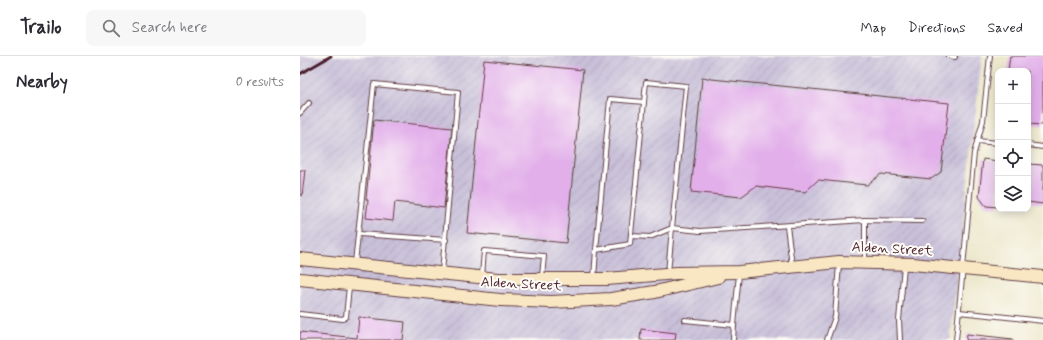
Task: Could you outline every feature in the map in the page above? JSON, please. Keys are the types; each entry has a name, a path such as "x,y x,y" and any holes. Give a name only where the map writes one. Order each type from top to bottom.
{"street":[{"name":"Alden Street","path":"300,259 355,266 482,277 542,279 594,279 668,274 739,272 839,262 904,263 1043,277"},
{"path":"350,284 355,266"},
{"name":"Alden Street","path":"300,279 500,300 551,302 611,299 655,292 739,272"},
{"path":"439,293 442,273"}],"lane":[{"path":"949,56 955,56"},
{"path":"956,340 974,153 983,121 990,56"},
{"path":"596,250 630,244 646,82 686,86 668,274"},
{"path":"355,266 374,84 458,92 442,273"},
{"path":"594,279 610,99 644,102"},
{"path":"300,113 309,103"},
{"path":"977,141 995,143"},
{"path":"1031,146 1043,147"},
{"path":"631,236 650,237 672,228 700,231 865,220 922,222"},
{"path":"865,220 865,262"},
{"path":"787,226 792,266"},
{"path":"358,234 446,240"},
{"path":"482,277 484,251 544,256 542,279"},
{"path":"827,340 836,317 839,262"},
{"path":"900,340 899,320 904,263"},
{"path":"733,340 739,272"},
{"path":"300,314 343,319 346,317 350,284"},
{"path":"959,312 1043,321"},
{"path":"685,320 734,325"}],"shaded area":[{"path":"300,56 982,56 950,340 300,340"}],"building":[{"path":"1010,56 1043,56 1043,125 1031,124 1031,68 1008,68"},
{"path":"484,60 583,70 566,243 467,233"},
{"path":"702,78 949,103 941,172 931,179 881,174 867,185 818,180 805,192 756,186 741,197 691,192"},
{"path":"374,120 452,128 444,208 395,202 393,221 366,218 368,200 366,199"},
{"path":"983,159 995,161 995,207 986,206 979,197"},
{"path":"1031,164 1043,165 1043,204 1031,202"},
{"path":"300,170 305,170 302,196 300,195"},
{"path":"359,317 405,322 403,340 300,340 300,332 357,338"},
{"path":"641,329 676,333 675,340 640,340"},
{"path":"967,334 1013,339 1013,340 966,340"}],"railway":[{"path":"300,74 331,56"}]}
